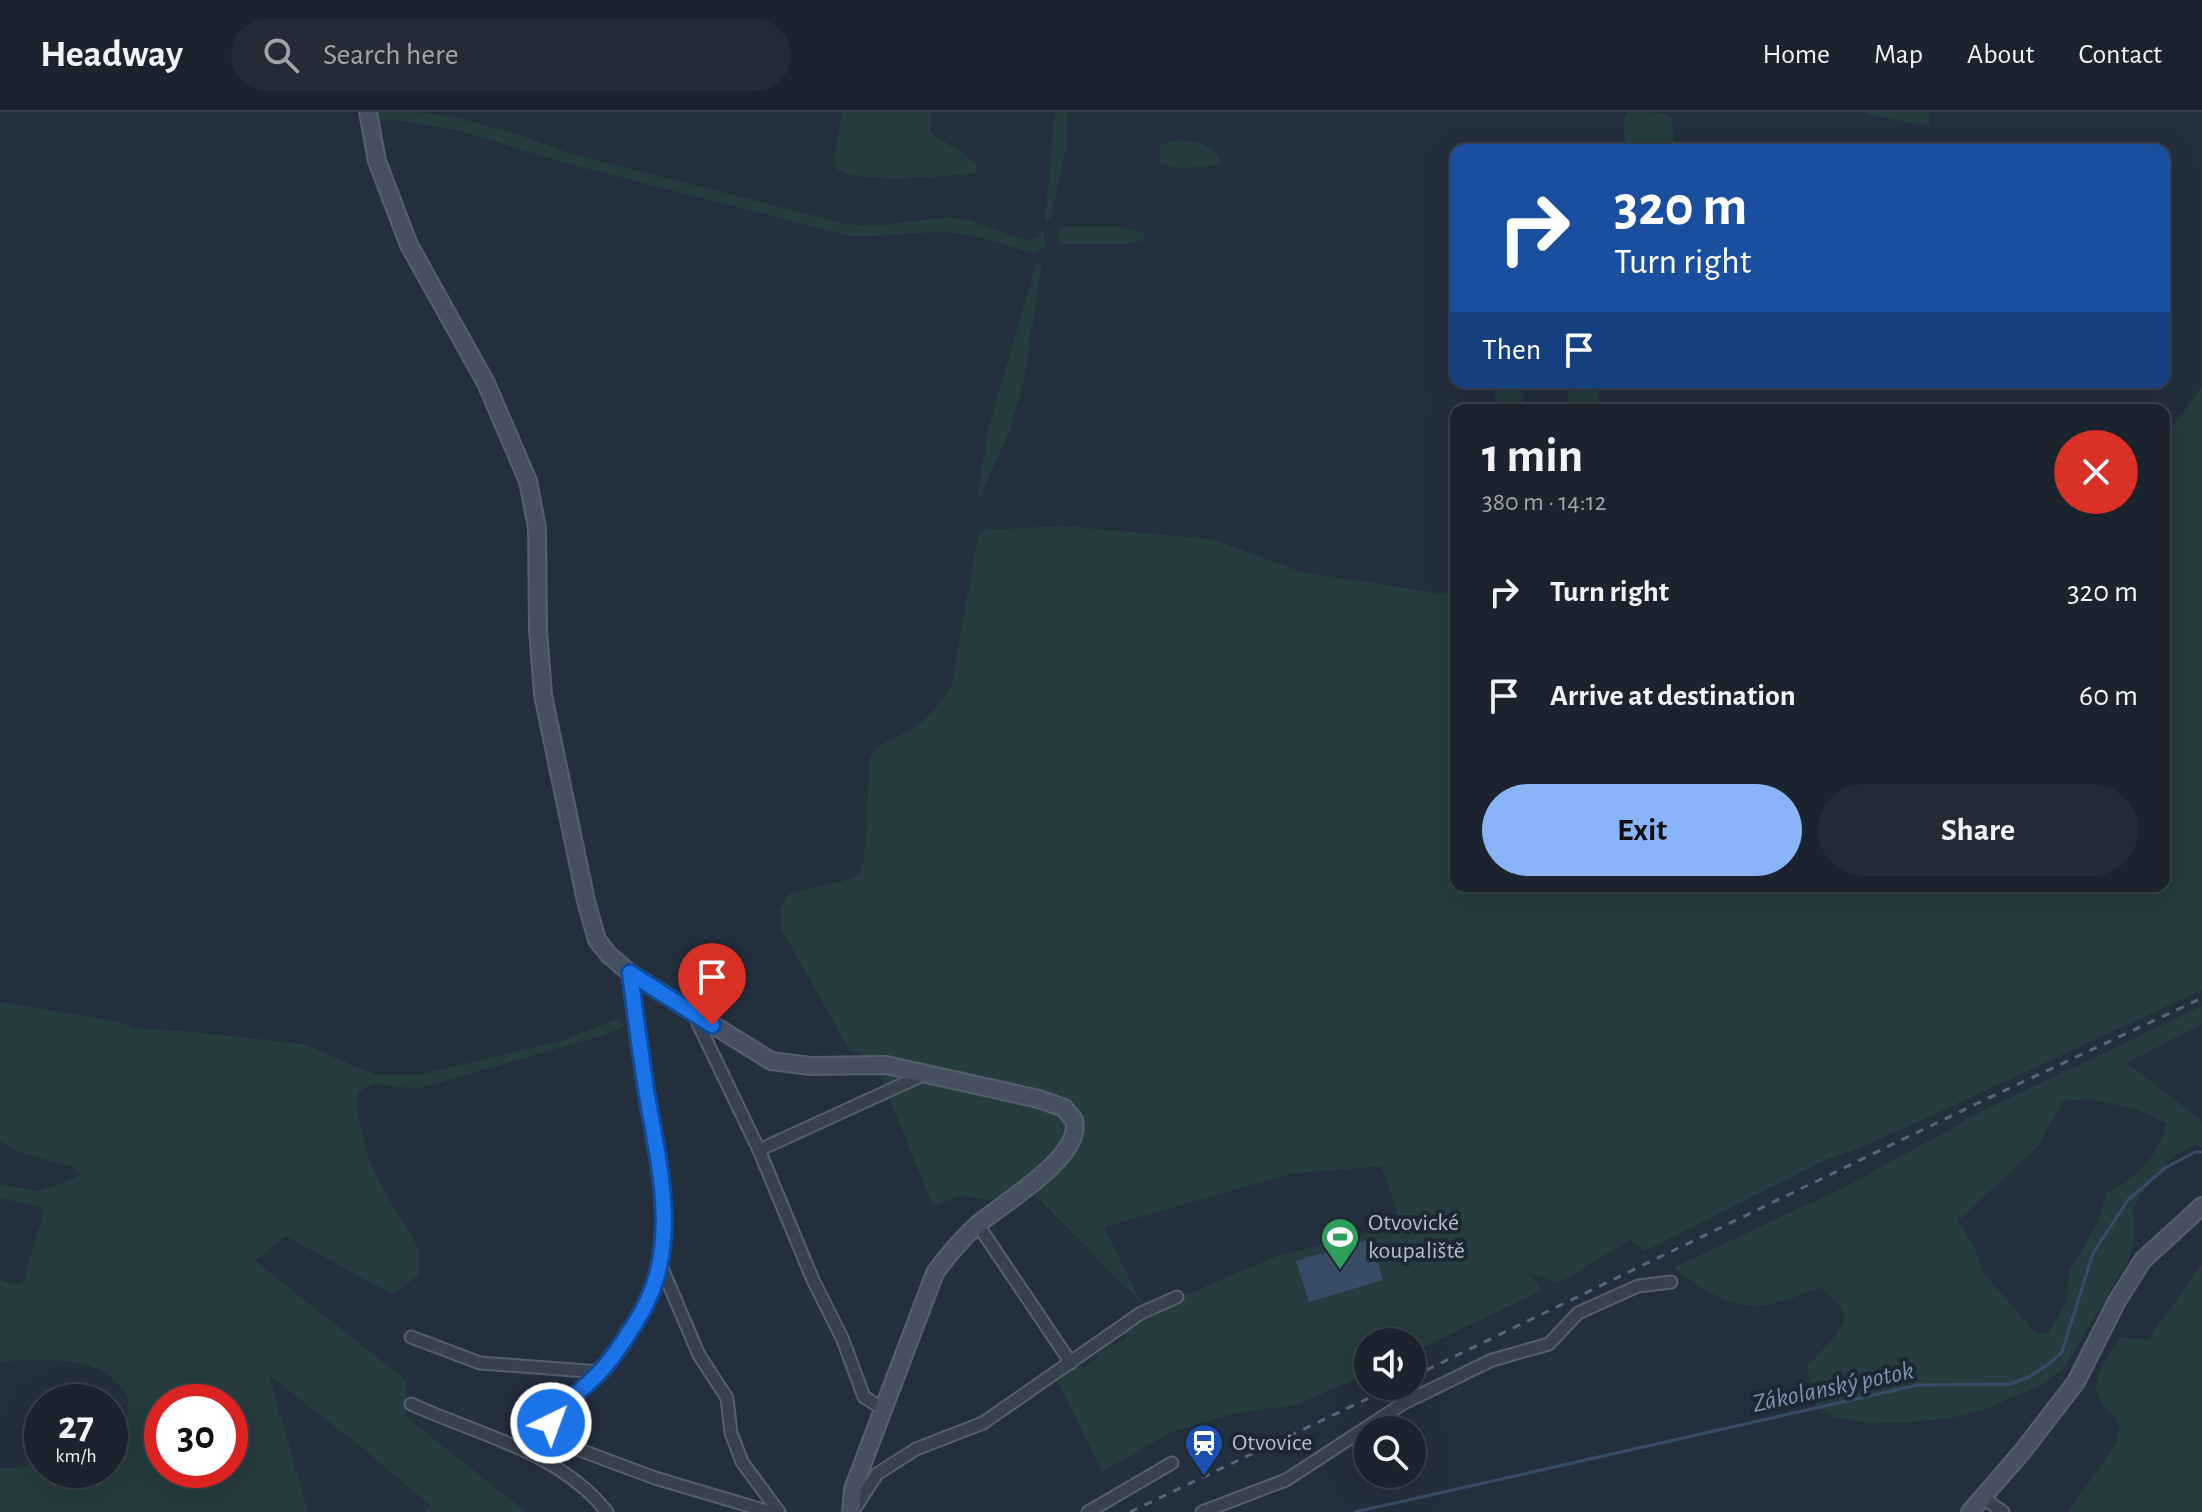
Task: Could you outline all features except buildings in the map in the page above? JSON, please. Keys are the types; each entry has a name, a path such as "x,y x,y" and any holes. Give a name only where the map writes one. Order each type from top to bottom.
{"street":[{"path":"368,112 377,161 409,245 486,383 528,481 537,528 538,629 543,695 597,940 630,973 771,1061 810,1066 886,1065 1039,1099 1064,1108 1074,1120 1074,1137 1061,1157 954,1247 935,1273 853,1489 852,1512"},
{"path":"630,973 646,1091 660,1164 665,1238 661,1266 641,1313 600,1372 558,1412 551,1423 551,1433 569,1446 655,1478 770,1512"},
{"path":"693,1013 759,1150 813,1280 843,1340 864,1397 885,1410"},
{"path":"759,1150 926,1073"},
{"path":"1970,1512 2076,1382 2117,1301 2143,1260 2202,1206"},
{"path":"978,1225 1071,1363"},
{"path":"661,1266 699,1355 727,1398 731,1433 742,1462 779,1512"},
{"path":"1202,1512 1286,1480 1378,1419 1492,1360 1549,1344 1578,1313 1638,1286 1671,1282"},
{"path":"852,1512 877,1474 916,1449 983,1423 1141,1313 1177,1297"},
{"path":"411,1337 480,1363 600,1372"},
{"path":"411,1404 555,1465 578,1481 607,1512"},
{"path":"1088,1512 1172,1463"},
{"path":"1983,1498 2003,1512"}],"green space":[{"path":"378,112 451,116 572,154 846,224 873,226 949,217 1026,240 1038,238 1043,228 1046,246 1034,255 975,236 955,233 850,236 562,162 461,131 394,120 383,120 379,124"},
{"path":"842,112 930,112 930,133 977,165 976,173 881,178 846,173 836,168 835,157"},
{"path":"1055,112 1067,112 1066,149 1051,219 1045,221"},
{"path":"1628,112 1666,113 1672,118 1674,144 1625,144 1623,122"},
{"path":"1864,112 1930,112 1929,126 1870,115"},
{"path":"1177,140 1209,148 1223,164 1182,169 1160,164 1160,145"},
{"path":"1113,226 1146,233 1143,240 1127,244 1061,244 1057,237 1061,227"},
{"path":"1042,261 1024,382 1009,432 982,498 978,495 988,429 1036,265"},
{"path":"2202,387 2202,990 1865,1146 1823,1161 1644,1251 1630,1240 1559,1283 1525,1272 1542,1290 1426,1346 1426,1328 1354,1328 1354,1380 1298,1404 1228,1415 1170,1433 1102,1472 1057,1379 1080,1366 1083,1369 1098,1358 1096,1354 1127,1338 1125,1333 1151,1318 1148,1315 1166,1303 1280,1255 1387,1229 1404,1231 1381,1166 1290,1174 1104,1227 1142,1304 1034,1194 988,1200 961,1196 933,1206 873,1058 850,1051 782,930 780,910 788,895 860,874 864,858 870,759 882,744 923,721 952,684 978,534 983,530 1063,526 1211,539 1302,572 1450,595 1450,892 2170,892 2170,431"},
{"path":"1494,388 1518,388 1524,395 1525,404 1496,404"},
{"path":"1570,388 1598,388 1600,404 1566,404"},
{"path":"0,1002 119,1022 134,1028 303,1044 376,1075 419,1075 564,1040 618,1019 625,1026 601,1036 417,1089 376,1084 359,1091 357,1107 367,1154 380,1184 416,1244 419,1256 419,1275 392,1294 285,1236 255,1261 407,1381 405,1416 526,1512 423,1512 431,1506 269,1375 308,1512 0,1512 0,1468 24,1466 24,1488 128,1488 128,1384 118,1384 92,1366 77,1363 0,1361 0,1280 16,1285 23,1281 43,1214 40,1207 0,1198 0,1185 40,1191 78,1177 80,1173 73,1167 18,1152 0,1141"},
{"path":"2202,1006 2202,1024 2127,1063 2202,1121 2202,1147 2196,1145 2173,1156 2148,1184 2134,1206 2135,1235 2130,1258 2064,1368 2045,1383 1986,1409 1951,1418 1903,1423 1862,1422 1834,1417 1816,1406 1807,1366 1831,1341 1844,1319 1838,1303 1822,1288 1773,1304 1746,1305 1720,1298 1674,1267 1845,1187 1983,1111","holes":["2089,1099 2139,1110 2167,1123 2158,1146 2137,1173 2106,1193 2099,1221 2069,1271 2067,1302 2047,1334 2035,1333 1982,1271 1975,1247 1958,1221 2038,1146 2063,1101"]},
{"path":"2202,1264 2202,1512 2068,1512 2117,1442 2119,1421 2102,1403 2096,1388 2103,1365 2121,1337 2148,1340"}],"water":[{"name":"Otvovické koupaliště","path":"1371,1239 1383,1280 1309,1302 1296,1261"}],"waterway":[{"name":"Zákolanský potok","path":"1355,1512 1918,1385 2010,1384 2029,1377 2062,1352 2093,1253 2128,1200 2165,1168 2195,1152 2202,1152"}],"railway":[{"path":"1426,1370 2202,998"},
{"path":"1130,1512 1365,1400"}],"place":[{"name":"Otvovické koupaliště","path":"1340,1271"},
{"name":"Otvovice","path":"1204,1477"}],"route":[{"path":"551,1423 558,1412 600,1372 641,1313 661,1266 665,1238 660,1164 646,1091 630,973 712,1025"}]}
